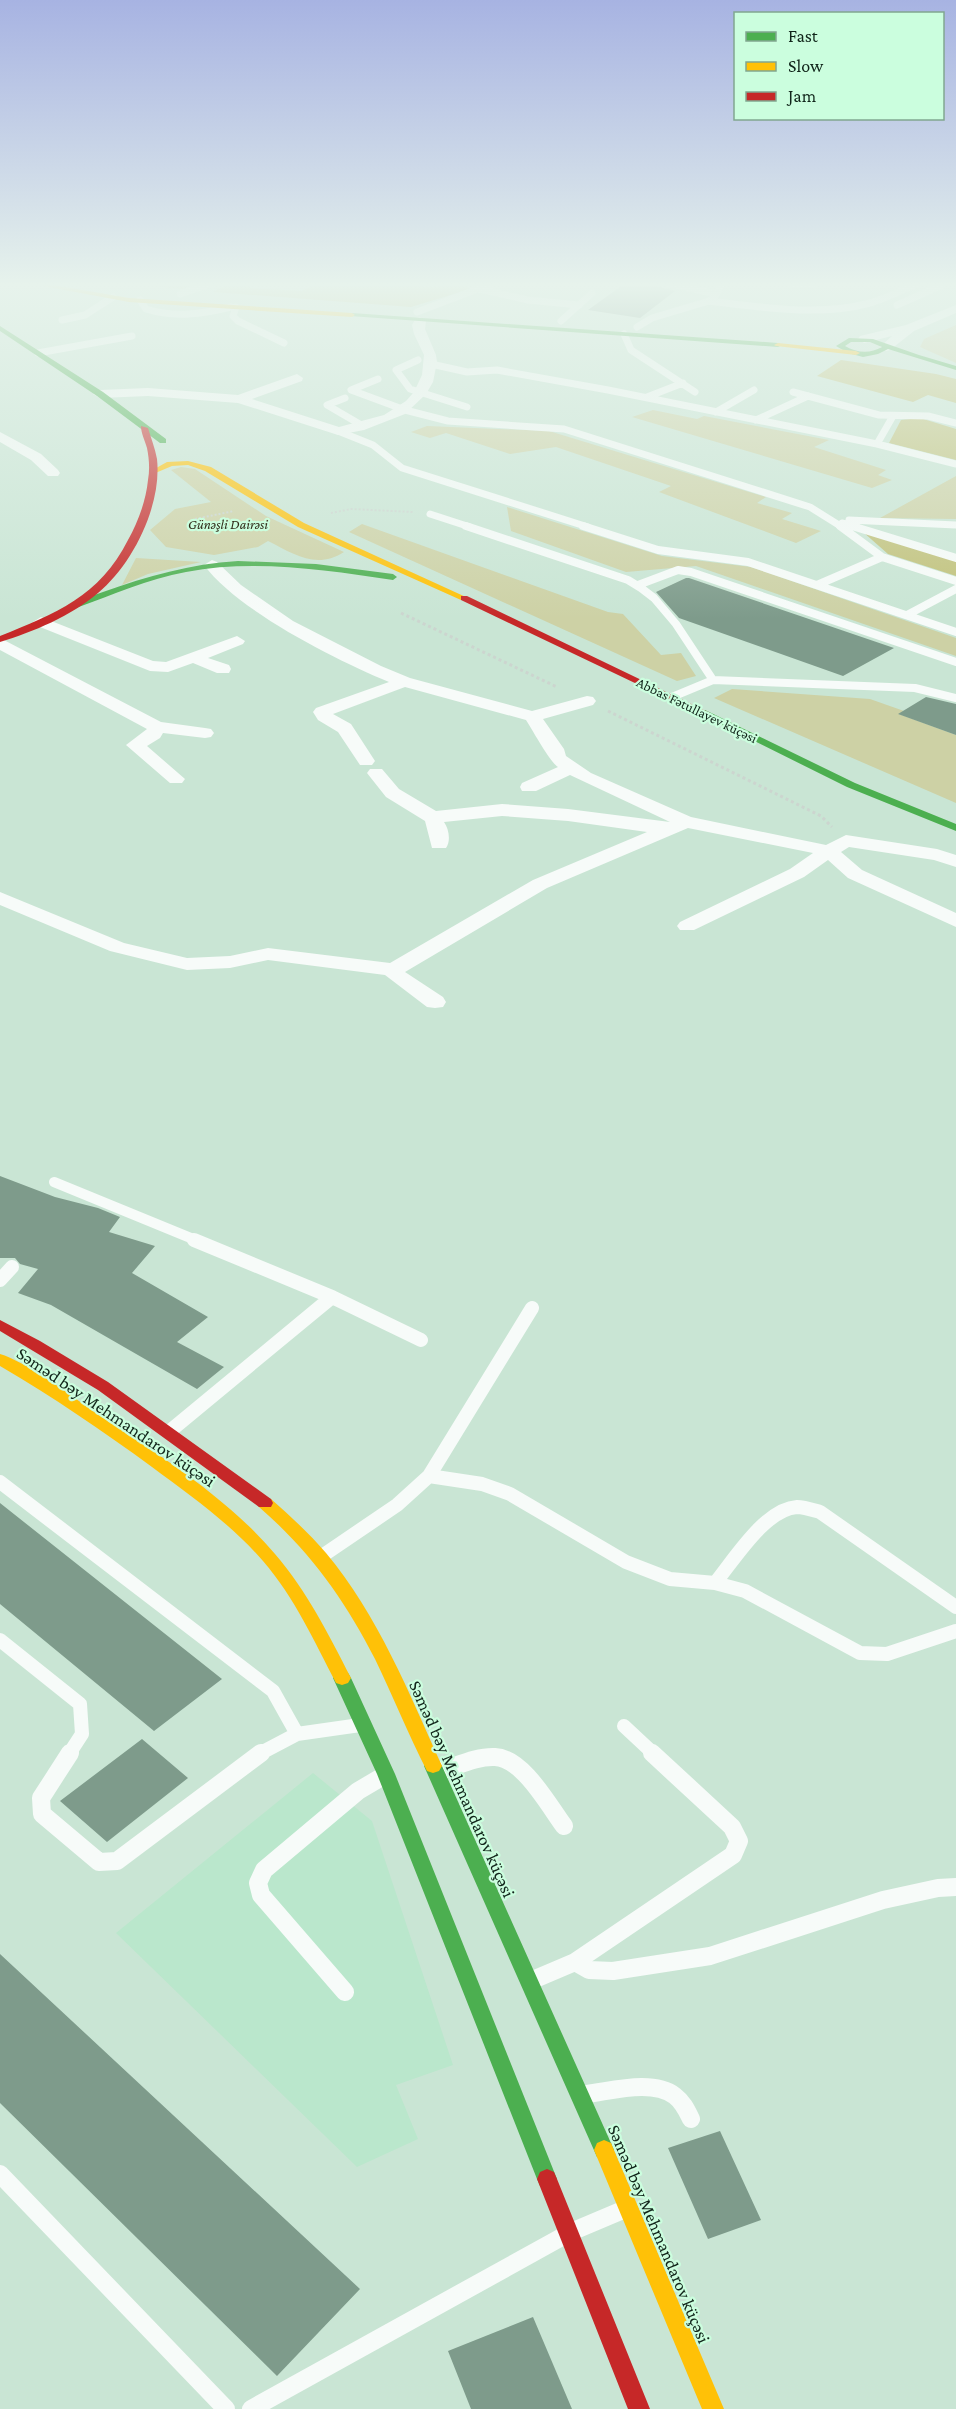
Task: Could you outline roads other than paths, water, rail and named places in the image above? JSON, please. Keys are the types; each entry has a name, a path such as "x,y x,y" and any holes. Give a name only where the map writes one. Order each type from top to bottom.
{"main road":[{"path":"101,394 144,428 295,523 441,588"},
{"path":"73,606 107,580 131,541 146,505 153,472 152,451 144,428"},
{"path":"153,472 163,466 179,462 206,467"},
{"path":"131,541 134,547 144,553"},
{"path":"313,568 337,566 354,560 358,556 353,548"},
{"path":"174,556 395,577 441,588"},
{"path":"0,641 73,606 160,577 212,566 262,564"},
{"name":"Abbas Fətullayev küçəsi","path":"441,588 827,773 956,828"},
{"name":"Səməd bəy Mehmandarov küçəsi","path":"0,1325 43,1347 170,1431 279,1514 321,1557 355,1607 384,1660 436,1772 629,2207 713,2409"},
{"name":"Səməd bəy Mehmandarov küçəsi","path":"0,1359 35,1379 200,1494 246,1534 282,1573 314,1622 365,1724 386,1774 639,2409"}],"street":[{"path":"179,394 239,399 338,431 363,426 405,410 421,394"},
{"path":"239,399 252,394"},
{"path":"0,436 36,458 52,472"},
{"path":"212,566 235,588 287,624 375,670 404,682 532,716 587,701"},
{"path":"41,622 150,666 168,667 237,641"},
{"path":"0,641 157,727 205,733"},
{"path":"195,658 223,669"},
{"path":"404,682 322,712 324,716 345,728 371,767 393,794 434,817 441,830 440,844"},
{"path":"532,716 555,749 558,759 585,777 677,825"},
{"path":"157,727 154,734 135,745 176,779"},
{"path":"529,787 571,768"},
{"path":"434,817 502,810 568,815 677,825 838,846 936,855 956,861"},
{"path":"0,898 117,947 187,964 230,962 268,954 393,970 540,884 677,825"},
{"path":"838,846 855,874 956,921"},
{"path":"687,926 797,873 838,846"},
{"path":"393,970 395,975 435,1002"}],"lane":[{"path":"363,394 405,410 448,421 564,429 810,507 832,520 882,557 956,581"},
{"path":"422,394 467,407"},
{"path":"627,394 877,444 956,464"},
{"path":"646,398 655,394"},
{"path":"716,412 746,394"},
{"path":"802,394 879,415 928,416 956,423"},
{"path":"756,420 808,396"},
{"path":"345,398 327,405 363,426"},
{"path":"877,444 893,416"},
{"path":"338,431 373,445 393,464 458,486 658,550 748,562 956,632"},
{"path":"430,514 638,585 659,603 713,680"},
{"path":"832,520 956,525"},
{"path":"832,520 956,558"},
{"path":"817,585 882,557"},
{"path":"638,585 678,570 691,572 956,662"},
{"path":"907,615 956,589"},
{"path":"672,697 713,680 915,688 951,696 956,689"},
{"path":"54,1182 332,1297 422,1340"},
{"path":"0,1280 12,1267"},
{"path":"170,1431 332,1297"},
{"path":"321,1557 397,1505 429,1476 532,1308"},
{"path":"429,1476 482,1484 510,1494 626,1562 670,1579 715,1583 745,1591 860,1653 887,1654 956,1631"},
{"path":"0,1482 273,1691 297,1734"},
{"path":"715,1583 763,1524 784,1509 798,1507 820,1512 956,1607"},
{"path":"0,1640 80,1704 82,1734 41,1798 42,1814 99,1862 117,1861 262,1752 297,1734 365,1724"},
{"path":"528,1981 575,1962 733,1855 739,1841 732,1827 624,1726"},
{"path":"436,1772 496,1756 509,1759 523,1772 564,1826"},
{"path":"345,1992 261,1895 258,1883 264,1870 358,1791 386,1774"},
{"path":"575,1962 589,1970 613,1971 710,1956 883,1900 938,1888 956,1887"},
{"path":"580,2095 658,2087 672,2093 685,2107 691,2119"},
{"path":"0,2174 226,2409"},
{"path":"251,2409 570,2233 629,2207"}],"park label":[{"name":"Günəşli Dairəsi","path":"228,524"}]}
